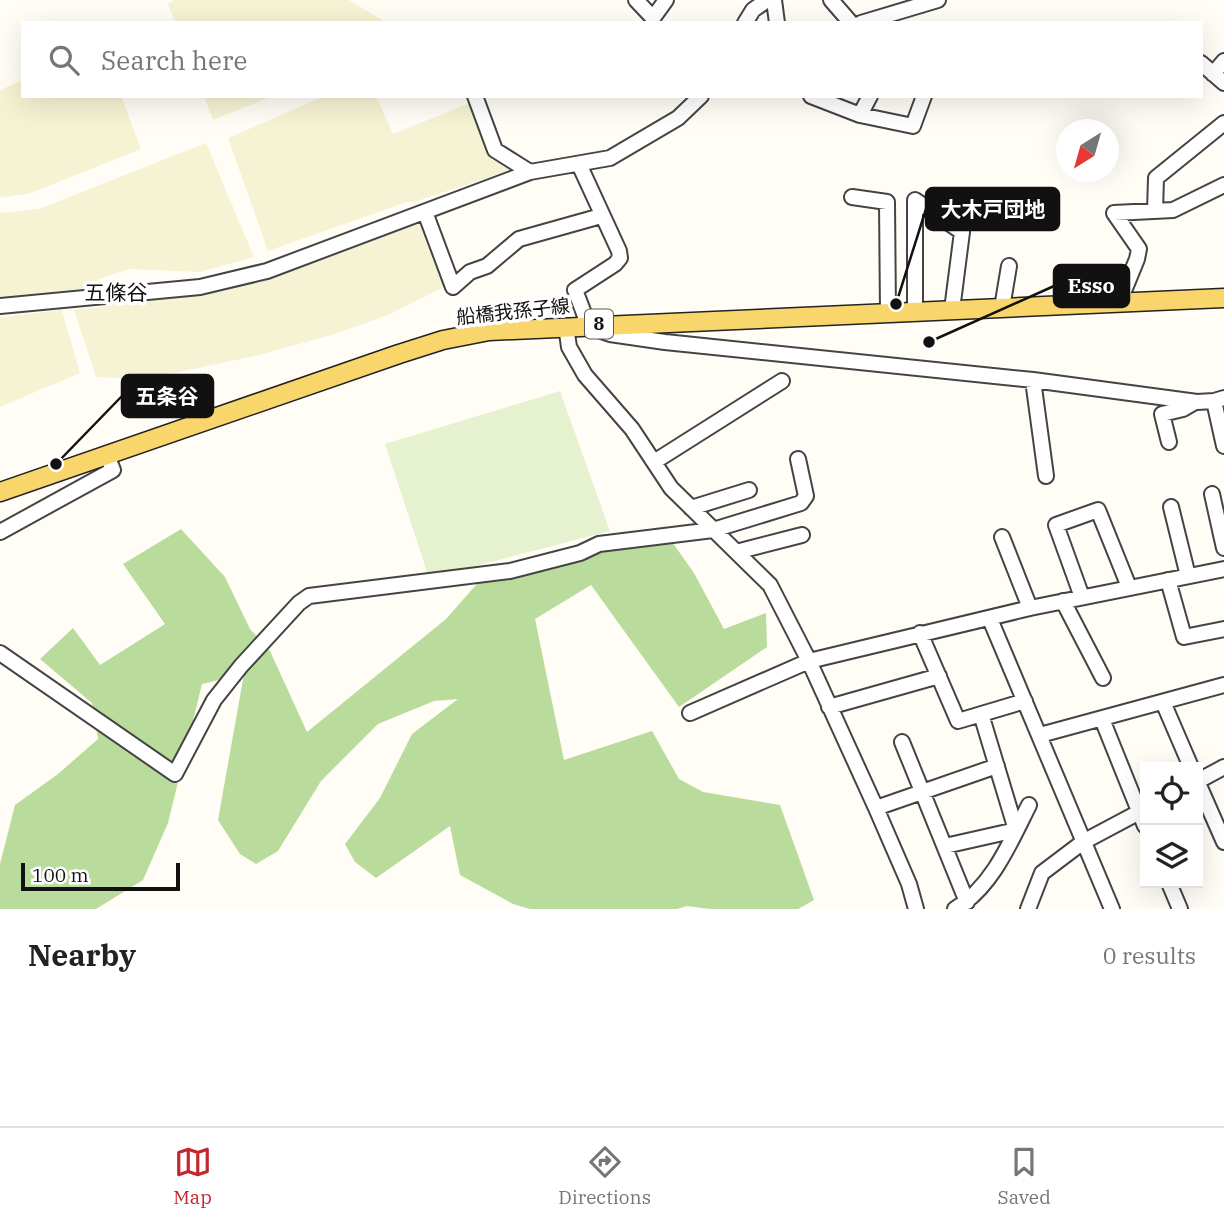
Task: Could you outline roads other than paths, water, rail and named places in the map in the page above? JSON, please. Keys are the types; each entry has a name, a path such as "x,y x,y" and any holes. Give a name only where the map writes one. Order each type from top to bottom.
{"main road":[{"name":"船橋我孫子線","path":"0,492 443,340 489,331 575,325 1224,298"}],"street":[{"path":"636,0 653,18 666,0"},
{"path":"747,21 753,9 767,0"},
{"path":"774,0 777,21"},
{"path":"831,0 849,21"},
{"path":"868,21 938,0"},
{"path":"1203,65 1218,78 1224,61"},
{"path":"476,98 495,150 530,172"},
{"path":"0,306 200,287 267,271 530,172 610,158 678,118 699,98"},
{"path":"816,98 860,115 913,125 923,98"},
{"path":"860,115 869,98"},
{"path":"1155,211 1156,178 1224,123"},
{"path":"579,164 620,258 575,290 585,316 575,325 569,347 585,375 632,429 671,488 771,585 876,808 916,909"},
{"path":"1119,303 1139,249 1114,212 1173,210 1224,185"},
{"path":"852,197 887,202 888,313"},
{"path":"915,312 915,200 962,232 952,310"},
{"path":"425,212 453,287 470,272 487,266 519,239 601,216"},
{"path":"1002,308 1009,266"},
{"path":"575,325 610,334 666,342 1033,380 1197,402 1219,400 1224,446"},
{"path":"1033,380 1046,476"},
{"path":"654,462 782,381"},
{"path":"1169,442 1162,414 1197,402"},
{"path":"0,532 113,470 107,455"},
{"path":"0,653 175,774 214,700 241,666 299,603 309,596 510,571 580,553 599,544 713,530 801,503 806,496 798,459"},
{"path":"691,508 749,490"},
{"path":"1212,494 1224,548"},
{"path":"1171,507 1188,576"},
{"path":"1082,597 1056,525 1098,510 1129,587"},
{"path":"736,552 802,536"},
{"path":"1002,537 1030,608"},
{"path":"690,713 809,661 1030,608 1224,569"},
{"path":"1168,580 1184,637 1224,629"},
{"path":"1063,601 1103,678"},
{"path":"990,619 1112,909"},
{"path":"920,633 958,721 1025,701"},
{"path":"829,707 939,676"},
{"path":"1040,736 1224,685"},
{"path":"1163,702 1189,762"},
{"path":"981,714 1016,830"},
{"path":"1102,719 1140,809"},
{"path":"902,742 945,846 961,905 992,874 1029,805"},
{"path":"876,808 997,766"},
{"path":"1203,779 1224,767"},
{"path":"1203,793 1222,834"},
{"path":"1031,906 1042,873 1083,842 1140,817"},
{"path":"945,846 1016,830"},
{"path":"1171,888 1180,909"}],"place":[{"name":"大木戸団地","path":"896,304"},
{"name":"Esso","path":"929,342"},
{"name":"五条谷","path":"56,464"}],"district":[{"name":"五條谷","path":"116,293"}]}
